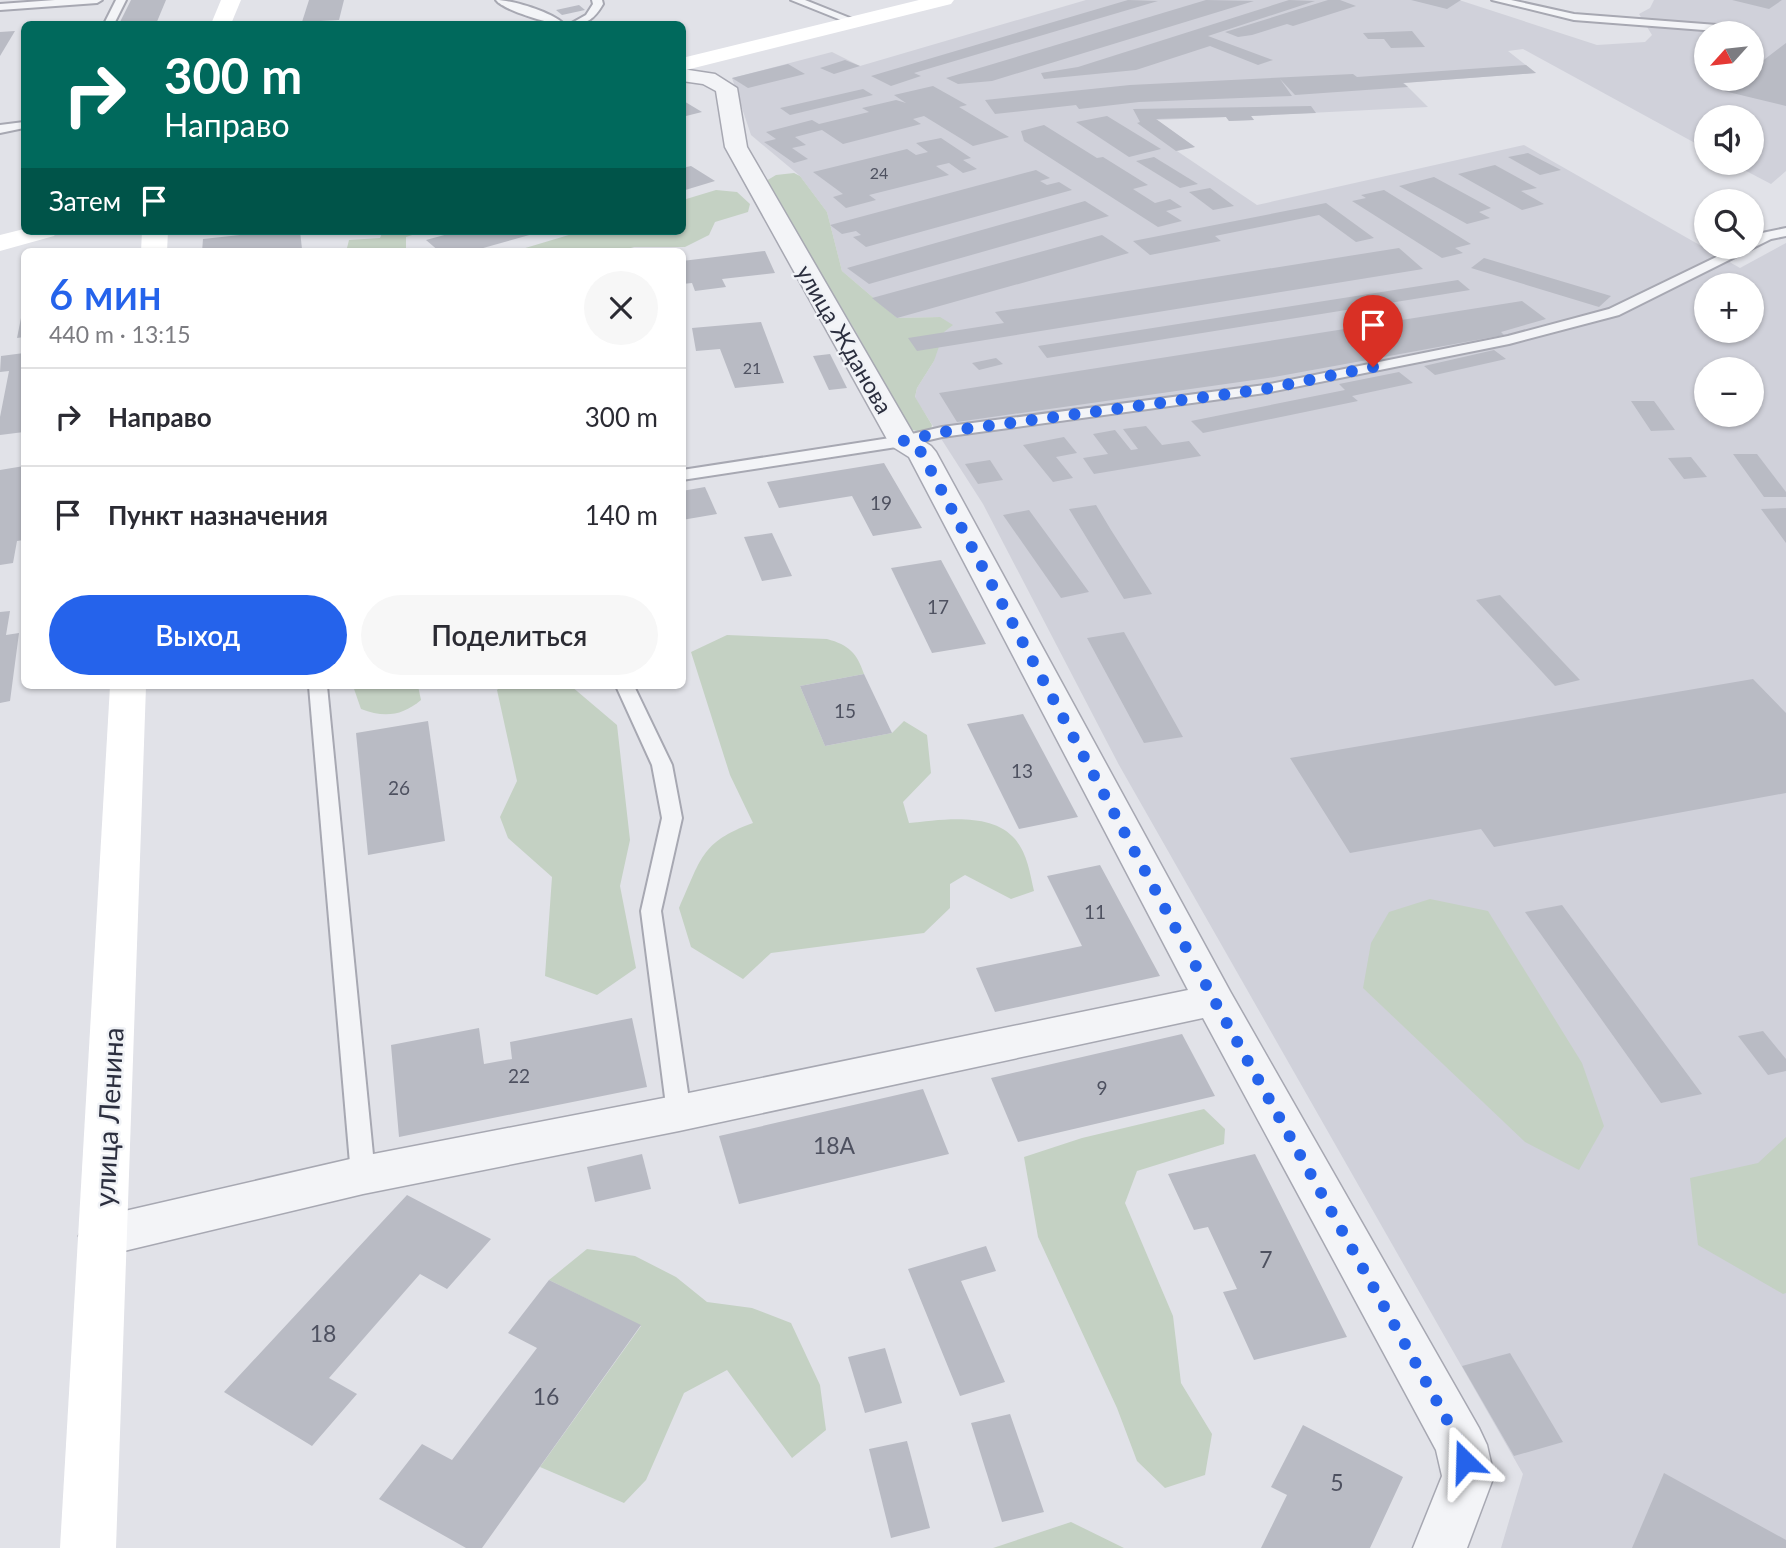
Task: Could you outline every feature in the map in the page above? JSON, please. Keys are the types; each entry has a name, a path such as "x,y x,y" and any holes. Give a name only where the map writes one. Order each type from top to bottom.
{"street":[{"path":"222,21 231,0"},
{"path":"686,64 944,0"},
{"name":"улица Жданова","path":"686,75 708,78 726,88 736,147 903,441 921,452 1214,1000 1461,1445 1468,1476 1440,1548"},
{"path":"0,243 30,235"},
{"name":"улица Ленина","path":"88,1548 128,689"},
{"path":"103,1236 363,1175 679,1114 1214,1000"}],"lane":[{"path":"0,7 97,0"},
{"path":"110,21 121,0"},
{"path":"501,0 505,5 540,13 554,21"},
{"path":"581,21 590,17 598,4 597,0"},
{"path":"796,0 855,22"},
{"path":"1497,0 1574,17 1694,26"},
{"path":"0,129 21,126"},
{"path":"1764,238 1786,232"},
{"path":"686,474 903,441 942,432 1265,389 1509,340 1614,312 1722,259"},
{"path":"318,689 363,1175"},
{"path":"626,689 662,765 672,818 651,911 679,1114"}],"shaded area":[{"path":"1086,0 1459,0 1597,45 1645,42 1652,35 1639,14 1650,8 1654,0 1786,0 1786,171 1771,184 1754,175 1764,175 1764,105 1694,105 1694,142 1523,49 1508,51 1536,73 1404,83 1428,107 1251,116 1254,120 1229,121 1226,117 1157,120 1195,147 1177,151 1257,205 1524,145 1694,242 1694,259 1724,259 1740,268 1757,259 1764,259 1764,255 1786,243 1786,1548 1501,1548 1523,1474 1119,765 983,504 915,398 917,388 934,361 940,317 897,318 842,271 827,212 800,176 751,135 732,78 832,52 860,66"}],"green space":[{"path":"794,173 800,176 827,212 842,271 897,318 940,317 953,325 944,332 934,361 917,388 915,397 932,425 931,429 912,430 890,408 894,398 871,372 868,354 856,332 766,181 776,175"},
{"path":"716,190 737,192 750,204 748,212 715,222 709,235 685,247 525,248 569,235 686,235 686,199"},
{"path":"381,235 412,235 406,237 406,248 347,248 349,240 380,238"},
{"path":"727,635 827,639 851,651 864,674 800,686 825,746 892,733 904,721 927,735 931,773 903,802 909,823 965,819 993,824 1005,830 1015,839 1022,851 1034,891 1011,899 965,875 950,884 950,908 924,933 771,953 743,979 691,947 679,908 698,865 712,846 722,838 753,823 730,775 691,652"},
{"path":"354,689 419,689 421,700 400,712 377,714 361,709"},
{"path":"575,689 617,725 630,840 620,886 636,968 597,995 545,976 552,877 508,838 500,817 517,781 497,690"},
{"path":"1430,899 1488,911 1582,1063 1604,1126 1579,1170 1525,1142 1363,988 1371,943 1389,912"},
{"path":"1204,1109 1225,1129 1224,1144 1137,1171 1125,1203 1173,1316 1181,1383 1212,1434 1205,1475 1165,1488 1137,1461 1117,1408 1038,1237 1024,1157 1082,1138"},
{"path":"1786,1137 1786,1293 1783,1294 1698,1245 1690,1178 1758,1163"},
{"path":"587,1249 635,1256 676,1277 707,1302 752,1308 791,1323 820,1385 826,1430 792,1458 727,1370 684,1393 646,1480 624,1503 540,1467 641,1326 549,1280"},
{"path":"1071,1522 1124,1548 993,1548"}],"building":[{"path":"131,0 166,0 157,21 120,21"},
{"path":"309,0 344,0 339,20 302,21"},
{"path":"1128,0 1158,1 914,73 921,76 891,86 871,76"},
{"path":"1206,0 1254,1 992,81 958,84 946,78"},
{"path":"1289,0 1315,1 1208,36 1273,60 1258,65 1210,46 1136,70 1044,79 1041,73 1078,67"},
{"path":"1328,0 1340,0 1356,6 1293,26 1287,24 1252,35 1238,37 1225,32"},
{"path":"1411,0 1461,0 1447,9"},
{"path":"1732,0 1782,0 1769,9"},
{"path":"579,5 585,10 562,15 556,10"},
{"path":"15,31 0,56 0,32"},
{"path":"1412,31 1425,47 1391,48 1384,39 1368,39 1363,33"},
{"path":"1786,43 1786,106 1724,91 1764,91 1764,60"},
{"path":"845,60 860,66 834,74 820,68"},
{"path":"788,64 805,74 748,88 732,78"},
{"path":"1526,65 1536,73 1403,83 1408,87 1295,95 1280,79 1292,96 1139,102 1079,109 1076,105 995,114 985,100 1130,85 1353,74 1357,77"},
{"path":"933,86 967,105 959,107 1009,137 973,146 924,116 913,119 921,124 843,144 822,130 795,137 806,145 792,148 808,159 794,163 764,142 776,139 766,132 812,120 819,124 869,112 862,108 896,100 906,103 894,95"},
{"path":"863,89 873,95 790,115 780,108"},
{"path":"686,102 702,112 686,116"},
{"path":"1311,106 1316,113 1251,116 1254,120 1229,121 1226,117 1156,119 1195,147 1176,151 1137,123 1140,122 1133,109"},
{"path":"1107,116 1161,149 1129,157 1076,122"},
{"path":"1044,125 1148,185 1133,189 1155,203 1170,199 1182,207 1166,211 1182,221 1158,227 1024,141 1021,131"},
{"path":"941,138 971,158 963,160 977,169 963,173 949,163 936,166 949,175 869,195 876,200 846,208 833,197 843,194 813,172 907,149 916,155 928,152 916,143"},
{"path":"1528,153 1561,170 1540,175 1508,157"},
{"path":"1154,157 1198,184 1180,188 1136,161"},
{"path":"1495,165 1537,188 1521,191 1544,204 1522,210 1458,174"},
{"path":"691,166 715,181 686,190 686,167"},
{"path":"1036,170 1050,178 1040,181 1047,185 1059,182 1072,190 866,247 853,237 861,235 856,231 842,234 830,225"},
{"path":"1434,177 1491,208 1479,212 1490,218 1467,224 1399,186"},
{"path":"1210,188 1234,206 1213,210 1189,192"},
{"path":"1384,190 1471,244 1455,248 1463,253 1442,258 1352,201 1366,198 1361,195"},
{"path":"1085,201 1109,216 869,284 847,268"},
{"path":"1326,203 1374,238 1356,242 1319,215 1215,236 1221,241 1150,255 1133,241"},
{"path":"240,235 300,235 302,248 202,248 203,239"},
{"path":"444,235 529,235 483,248 435,248 426,240"},
{"path":"1102,235 1129,253 897,318 872,298"},
{"path":"1399,248 1423,269 917,351 908,338 1004,323 995,312"},
{"path":"765,251 775,273 722,279 726,287 695,291 692,283 686,284 686,261"},
{"path":"1484,258 1611,296 1599,307 1471,268"},
{"path":"1458,280 1470,290 1047,358 1038,346"},
{"path":"1522,301 1546,319 1501,332 1504,335 1268,378 957,422 939,393"},
{"path":"21,318 21,337 17,338"},
{"path":"761,322 784,383 735,388 720,349 696,351 692,328"},
{"path":"1494,350 1506,359 1435,375 1424,366"},
{"path":"21,353 21,432 0,435 0,417 9,371 0,372 1,356"},
{"path":"830,354 847,388 829,390 813,356"},
{"path":"996,358 1003,364 979,370 972,363"},
{"path":"1399,372 1413,383 1352,396 1358,401 1203,433 1191,421 1345,390 1339,384"},
{"path":"1631,401 1654,401 1675,430 1651,431"},
{"path":"1146,426 1162,445 1189,441 1201,456 1094,474 1083,458 1108,454 1093,434 1115,430 1131,450 1138,449 1123,429"},
{"path":"1064,437 1077,453 1056,457 1073,478 1053,482 1023,445"},
{"path":"1733,454 1757,454 1786,492 1786,497 1764,497"},
{"path":"1691,457 1707,477 1684,479 1668,458"},
{"path":"990,460 1003,480 978,484 965,464"},
{"path":"884,463 922,528 873,536 852,496 779,508 767,482"},
{"path":"21,466 21,540 17,541 13,563 0,565 0,470"},
{"path":"705,487 717,514 686,519 686,490"},
{"path":"1096,505 1152,594 1124,599 1069,509"},
{"path":"1786,508 1786,543 1761,509"},
{"path":"1029,510 1089,592 1061,598 1003,515"},
{"path":"772,533 792,576 762,581 744,537"},
{"path":"941,560 986,644 932,653 891,568"},
{"path":"1500,595 1580,680 1555,686 1476,600"},
{"path":"10,611 6,635 19,633 10,701 0,703 0,612"},
{"path":"1124,632 1183,737 1144,743 1087,638"},
{"path":"864,674 892,733 825,746 800,686"},
{"path":"1753,679 1786,713 1786,793 1494,847 1481,829 1350,853 1290,758"},
{"path":"1023,714 1078,817 1019,829 967,724"},
{"path":"428,721 445,841 368,855 356,733"},
{"path":"1100,865 1160,976 995,1012 976,968 1082,946 1047,876"},
{"path":"1562,905 1702,1094 1661,1103 1525,912"},
{"path":"632,1018 647,1087 399,1137 391,1045 479,1028 484,1064 512,1059 510,1042"},
{"path":"1763,1031 1786,1059 1786,1071 1768,1075 1738,1036"},
{"path":"1182,1034 1215,1096 1018,1142 991,1078"},
{"path":"923,1089 949,1154 739,1204 719,1136"},
{"path":"642,1154 651,1189 595,1202 587,1167"},
{"path":"1255,1154 1347,1337 1254,1360 1223,1292 1237,1289 1208,1227 1194,1230 1168,1174"},
{"path":"407,1195 491,1239 447,1289 420,1274 329,1378 357,1394 312,1446 224,1392"},
{"path":"986,1246 996,1271 961,1281 1005,1382 960,1396 908,1269"},
{"path":"549,1280 641,1325 482,1548 466,1548 379,1499 422,1444 452,1460 537,1348 508,1333"},
{"path":"885,1348 902,1403 865,1413 848,1357"},
{"path":"1510,1353 1563,1442 1514,1456 1462,1366"},
{"path":"1010,1414 1044,1512 1002,1522 971,1423"},
{"path":"1303,1425 1403,1477 1370,1548 1261,1548 1287,1495 1271,1487"},
{"path":"907,1441 930,1528 891,1538 869,1449"},
{"path":"1664,1473 1786,1540 1786,1548 1632,1548"}],"route":[{"path":"1373,367 1265,389 942,432 903,441 921,452 1214,1000 1461,1445 1465,1461"}]}
